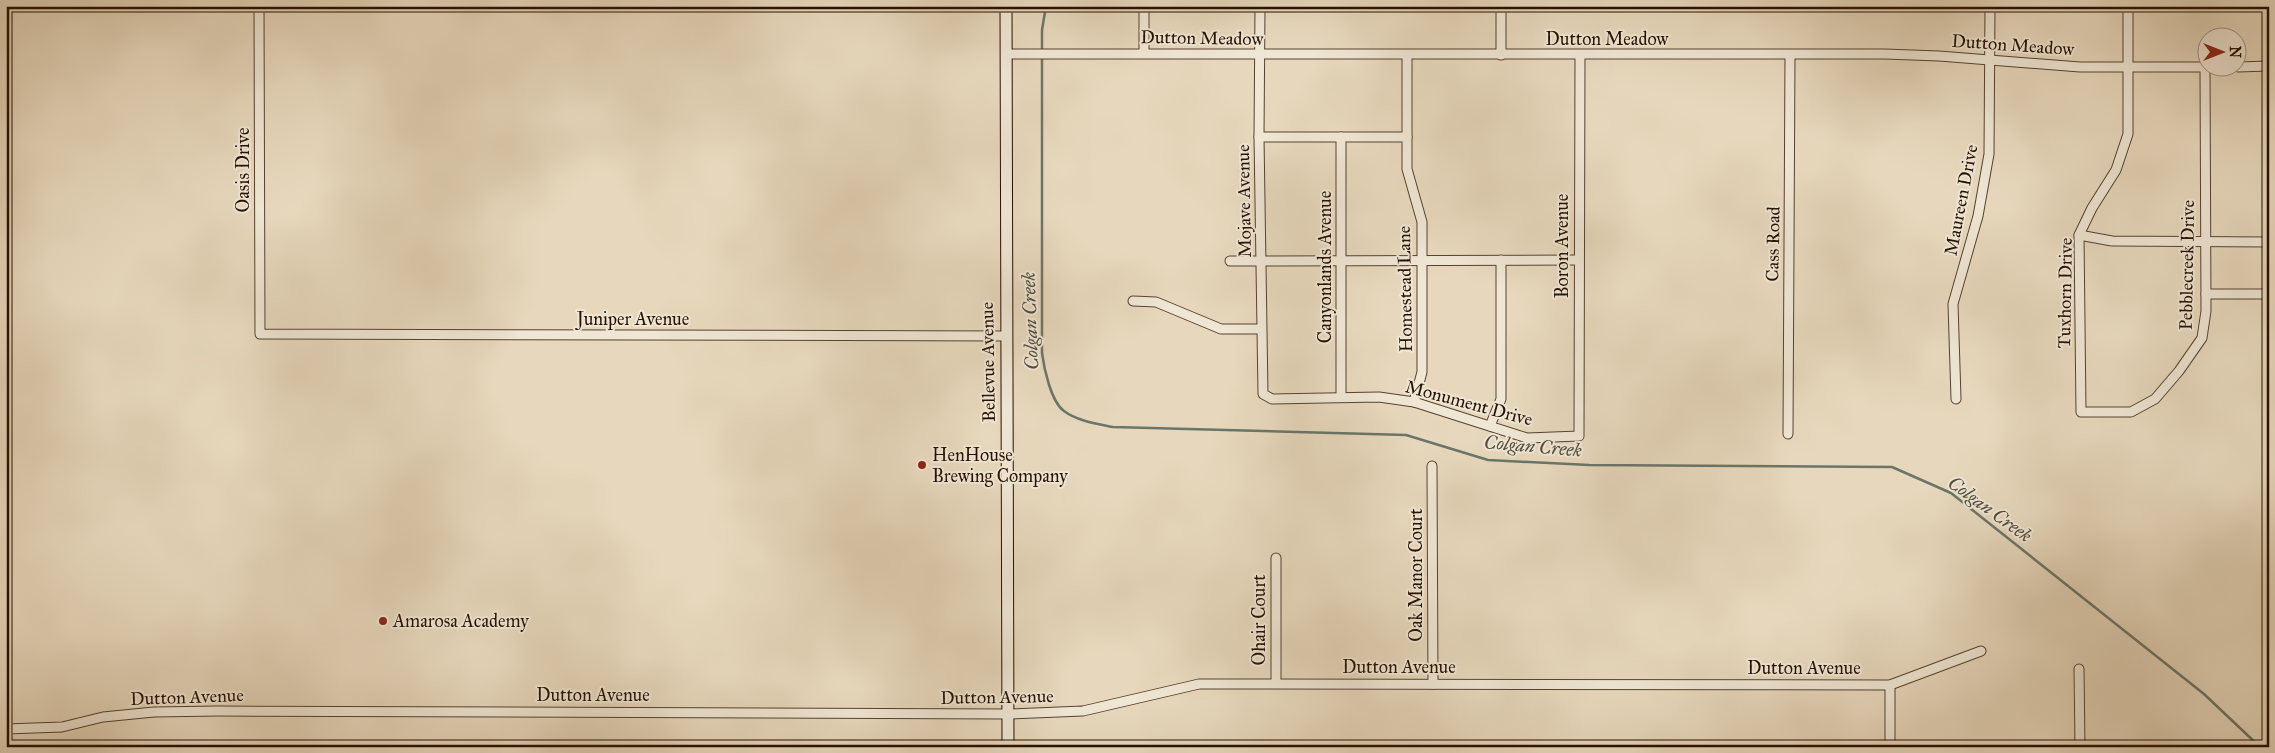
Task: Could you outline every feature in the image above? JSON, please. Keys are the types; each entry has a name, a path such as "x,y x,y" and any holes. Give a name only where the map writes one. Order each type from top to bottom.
{"street":[{"name":"Oasis Drive","path":"259,6 260,334"},
{"name":"Bellevue Avenue","path":"1006,6 1005,336 1009,515 1008,747"},
{"path":"1144,6 1144,53"},
{"name":"Mojave Avenue","path":"1260,6 1259,137 1263,394"},
{"path":"1501,6 1501,55"},
{"name":"Maureen Drive","path":"1956,399 1953,304 1978,216 1989,154 1990,6"},
{"name":"Tuxhorn Drive","path":"2081,412 2079,235 2092,208 2116,170 2128,134 2128,6"},
{"name":"Dutton Meadow","path":"1006,54 1918,55 2080,67 2198,67"},
{"name":"Homestead Lane","path":"1407,55 1407,169 1422,222 1422,372 1414,402"},
{"name":"Boron Avenue","path":"1579,436 1580,55"},
{"name":"Cass Road","path":"1788,434 1790,55"},
{"path":"2248,67 2269,66"},
{"name":"Pebblecreek Drive","path":"2081,412 2131,412 2155,399 2179,371 2202,338 2206,294 2204,242 2206,78"},
{"path":"1259,137 1407,137"},
{"name":"Canyonlands Avenue","path":"1341,137 1341,397"},
{"path":"2079,235 2112,241 2269,242"},
{"path":"1490,426 1501,398 1501,260"},
{"path":"1230,261 1578,260"},
{"path":"2206,294 2269,294"},
{"path":"1134,301 1156,302 1221,329 1261,329"},
{"name":"Juniper Avenue","path":"260,334 1005,336"},
{"name":"Monument Drive","path":"1263,394 1272,399 1379,397 1414,402 1527,438 1579,436"},
{"name":"Oak Manor Court","path":"1432,466 1433,684"},
{"name":"Ohair Court","path":"1276,558 1276,683"},
{"name":"Dutton Avenue","path":"6,729 62,726 103,717 154,712 218,711 1009,714 1083,711 1199,684 1890,685 1981,651"},
{"path":"2079,669 2080,747"},
{"path":"1890,685 1890,747"}],"waterway":[{"name":"Colgan Creek","path":"1042,51 1042,30 1046,6"},
{"name":"Colgan Creek","path":"1042,56 1042,353 1046,376 1055,400 1059,407 1069,414 1088,422 1113,427 1406,435 1488,460 1589,465 1892,467 1951,493 2204,694 2260,747"}],"place":[{"name":"HenHouse Brewing Company","path":"922,465"},
{"name":"Amarosa Academy","path":"383,621"}]}
